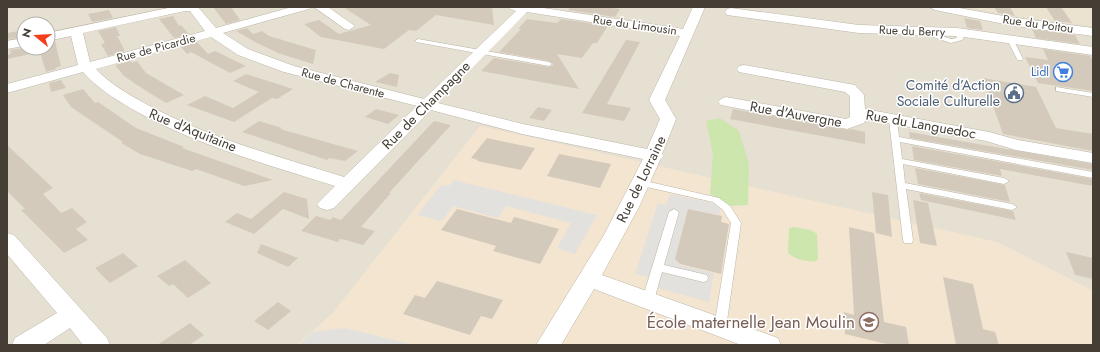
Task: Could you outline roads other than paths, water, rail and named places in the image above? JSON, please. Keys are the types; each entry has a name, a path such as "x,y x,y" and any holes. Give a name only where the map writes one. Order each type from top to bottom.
{"street":[{"name":"Rue de Picardie","path":"7,89 305,7"},
{"path":"320,7 349,26"},
{"name":"Rue de Lorraine","path":"548,345 591,279 655,156 668,119 657,100 699,7"},
{"name":"Rue du Poitou","path":"935,7 1009,21 1093,32"},
{"name":"Rue de Charente","path":"56,35 185,8 193,8 213,32 243,52 289,69 522,129 655,156"},
{"name":"Rue du Limousin","path":"520,8 687,33"},
{"name":"Rue de Champagne","path":"327,204 480,52 520,8"},
{"name":"Rue du Berry","path":"731,12 859,29 957,32 1093,51"},
{"name":"Rue d'Aquitaine","path":"76,31 79,47 86,67 106,86 150,114 219,143 348,184"},
{"name":"Rue du Languedoc","path":"744,69 850,88 857,95 859,113 989,137 1016,145 1093,158"},
{"name":"Rue d'Auvergne","path":"726,102 847,124 858,120 859,113"},
{"path":"7,240 98,345"},
{"path":"591,279 769,345"},
{"path":"24,345 72,315"}],"lane":[{"path":"1010,39 1020,59"},
{"path":"418,41 549,64"},
{"path":"1059,89 1093,95"},
{"path":"893,120 908,240"},
{"path":"896,139 1093,175"},
{"path":"899,161 1004,181"},
{"path":"641,183 716,200 727,208 733,217 736,224 720,328"},
{"path":"902,185 1012,207"},
{"path":"648,300 674,212"},
{"path":"658,267 703,278"}],"place":[{"name":"Lidl","path":"1063,72"},
{"name":"Comité d’Action Sociale Culturelle","path":"1014,93"},
{"name":"École maternelle Jean Moulin","path":"869,322"}]}
